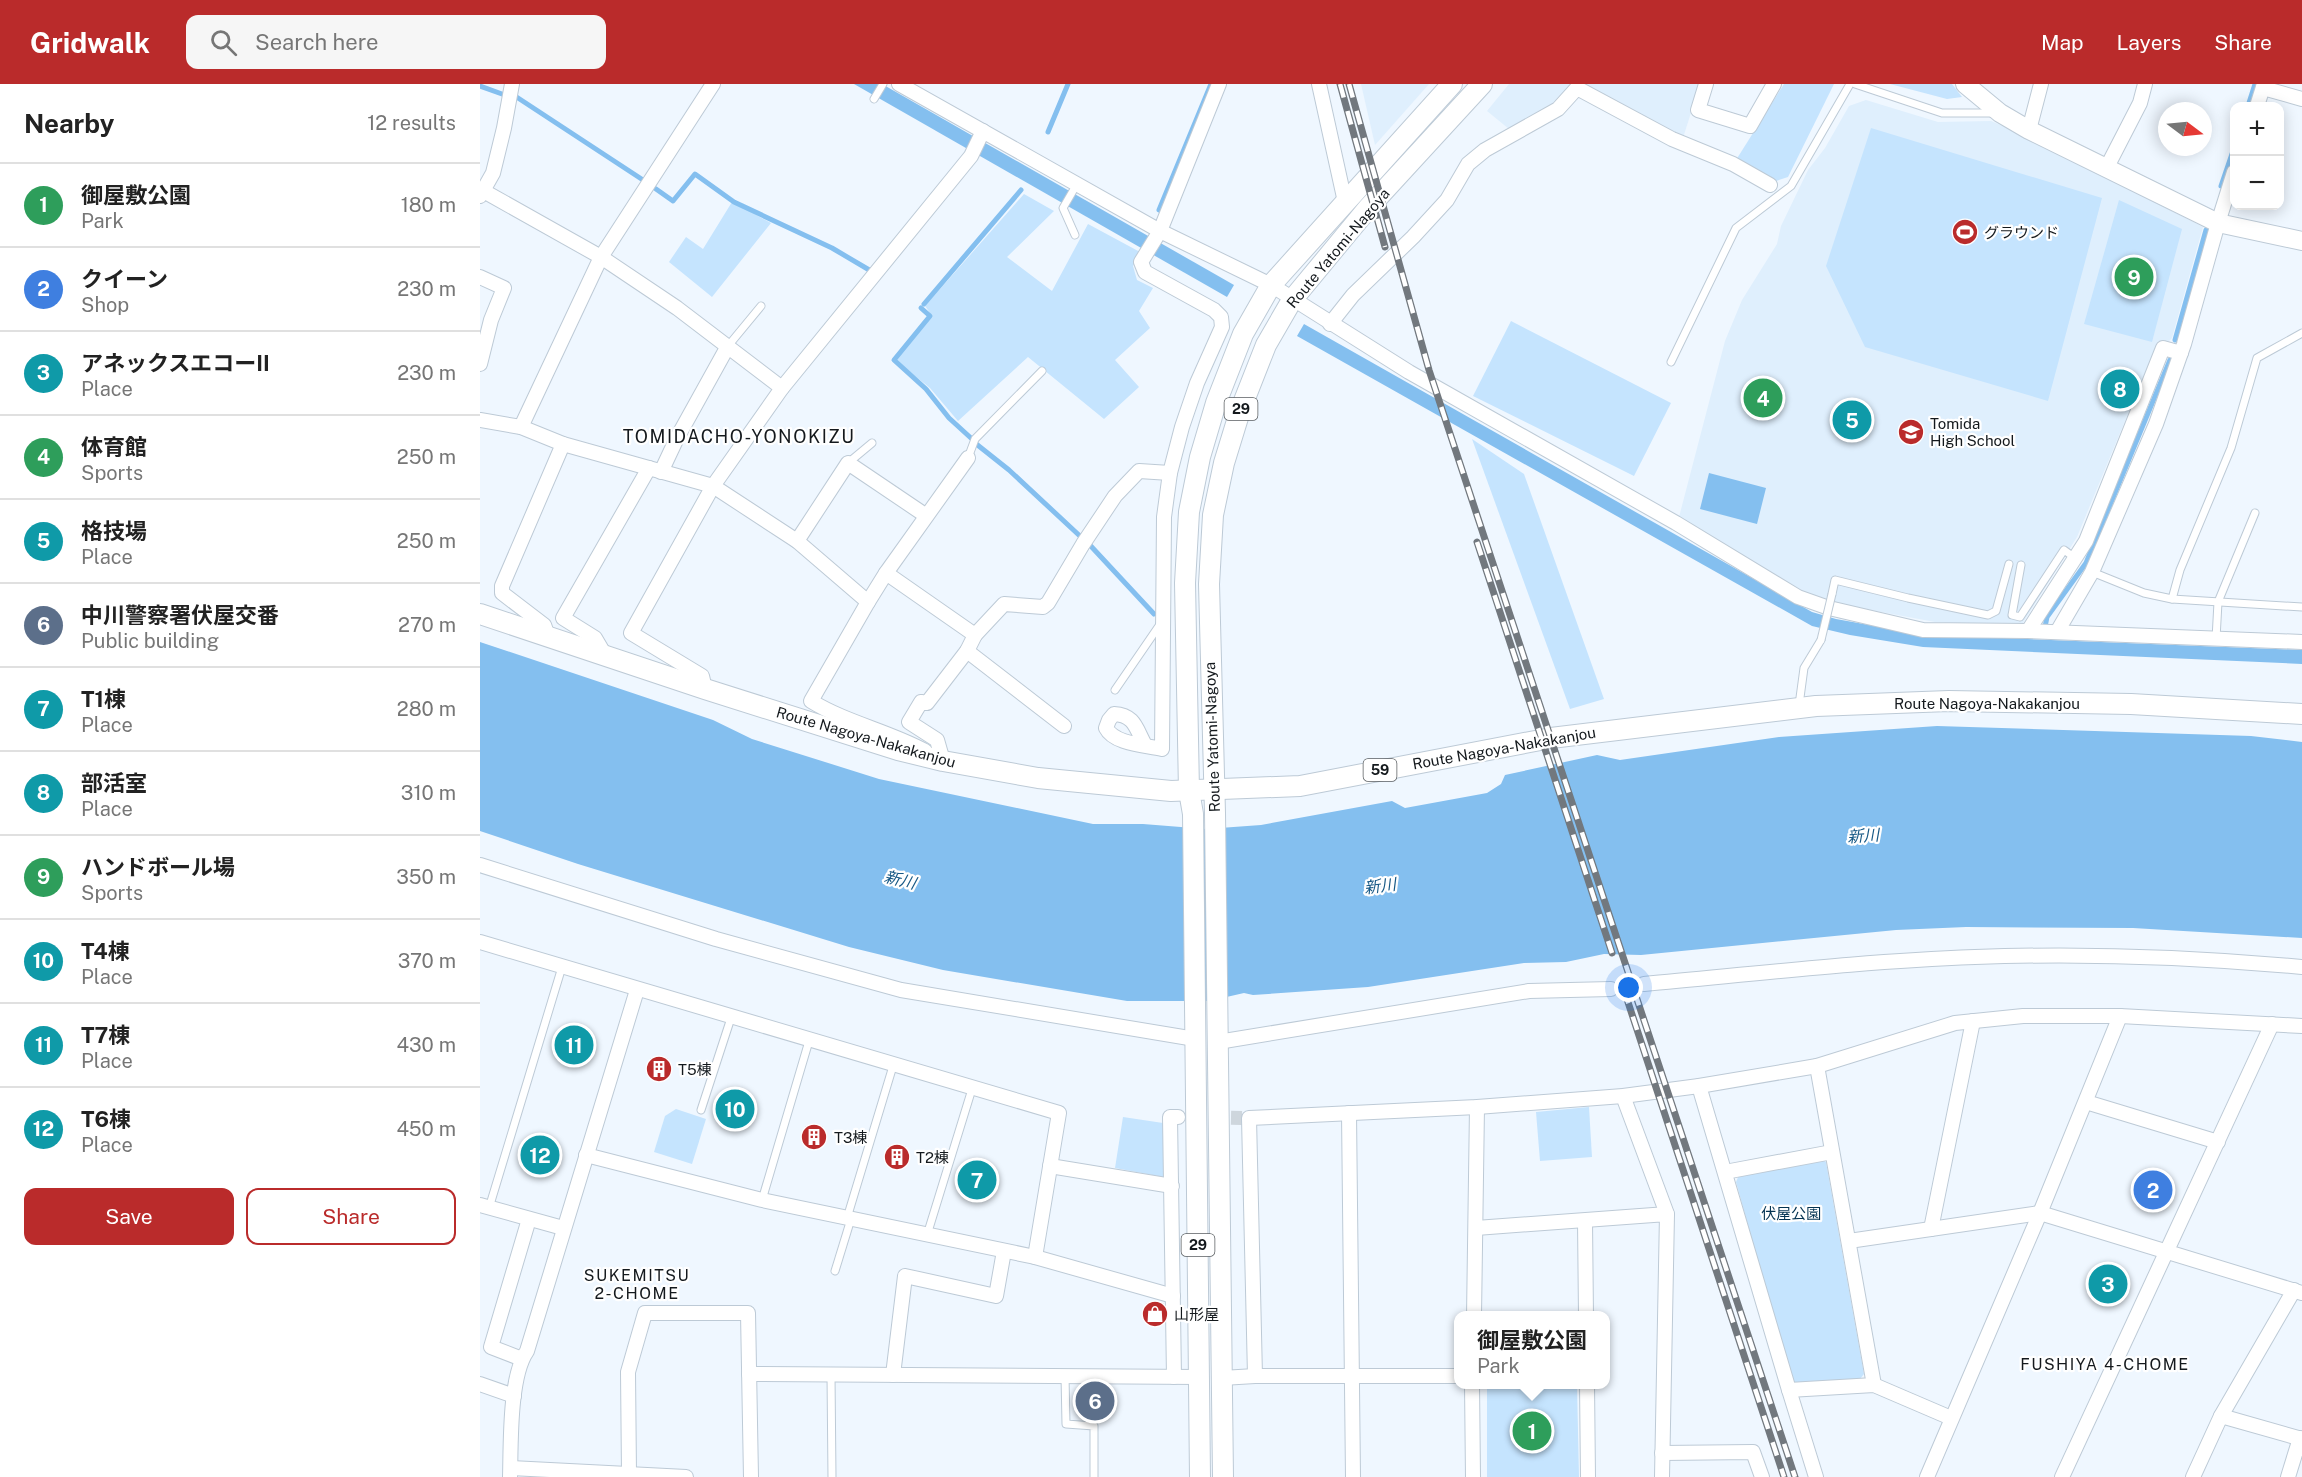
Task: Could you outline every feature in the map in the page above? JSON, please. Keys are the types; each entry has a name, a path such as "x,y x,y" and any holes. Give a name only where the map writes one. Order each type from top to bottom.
{"main road":[{"name":"Route Yatomi-Nagoya","path":"1200,1477 1193,814 1189,791 1185,583 1189,512 1200,457 1216,403 1243,334 1271,285 1452,84"},
{"name":"Route Yatomi-Nagoya","path":"1223,1477 1215,813 1209,584 1213,515 1224,463 1240,411 1266,345 1292,300 1369,207 1482,84"},
{"name":"Route Nagoya-Nakakanjou","path":"480,614 705,689 943,761 1038,778 1171,791 1300,786 1551,738 1798,708 1949,701 2131,704 2302,714"}],"street":[{"path":"512,84 493,173 481,192 602,257 678,308 782,388"},
{"path":"520,427 602,257 713,84"},
{"path":"899,84 917,88 982,134 1158,233 1271,285 1409,372 1676,523 1798,597 1829,608 1923,630 2028,631 2302,642"},
{"path":"1145,745 1162,749 1164,517 1170,473 1197,383 1222,327 1221,317 1214,310 1145,272 1141,262 1158,233 1219,84"},
{"path":"1319,84 1345,202"},
{"path":"1706,84 1698,110 1750,126 1774,84"},
{"path":"1965,84 2000,113 2030,130 2218,223 2302,241"},
{"path":"2030,130 2041,84"},
{"path":"2107,167 2140,103 2145,84"},
{"path":"2258,102 2264,86 2302,99"},
{"path":"1330,324 1353,295 1413,237 1447,200 1468,164 1485,150 1558,109 1577,88 1672,139 1733,164 1770,185"},
{"path":"705,689 702,676 631,633 713,486 782,388 971,156 982,134"},
{"path":"2057,632 2092,572 2156,424 2181,353 2230,187"},
{"path":"480,277 504,288 491,320 480,364"},
{"path":"605,655 595,638 563,618 677,438 728,346"},
{"path":"2028,631 2086,541 2163,348 2181,353"},
{"path":"480,420 520,427 563,444 713,486 797,541 868,602"},
{"path":"548,636 544,625 502,593 501,586 563,444"},
{"path":"943,761 906,741 833,714 812,701 886,573 925,515 968,458"},
{"path":"797,541 848,463 925,515"},
{"path":"943,761 937,740 909,722 921,702 927,703 967,651 975,635 1004,604 1043,607 1048,603 1115,496 1139,471 1170,473"},
{"path":"886,573 975,635"},
{"path":"967,651 1064,726"},
{"path":"480,865 716,939 901,990 1196,1039"},
{"path":"480,942 893,1066 1059,1113 1035,1257"},
{"path":"1644,984 1823,967 1975,957 2134,956 2231,960 2302,967"},
{"path":"1218,1042 1529,991 1611,988"},
{"path":"637,990 527,1351 522,1359 514,1396 510,1472 686,1477"},
{"path":"1255,1376 1245,1118 1478,1107 1623,1096 1700,1086 1816,1066 1955,1023 2023,1016 2120,1016 2302,1026"},
{"path":"1927,1477 2040,1213 2120,1016"},
{"path":"1930,1229 1973,1021"},
{"path":"2062,1477 2168,1253 2272,1024"},
{"path":"1816,1066 1874,1385"},
{"path":"1700,1086 1816,1477"},
{"path":"1623,1096 1668,1214 1662,1477"},
{"path":"2086,1102 2218,1142"},
{"path":"1474,1311 1478,1107"},
{"path":"1349,1113 1353,1477"},
{"path":"1174,1377 1170,1117 1178,1117"},
{"path":"1725,1172 1832,1152"},
{"path":"586,1155 762,1200 1035,1257 1173,1296"},
{"path":"1050,1166 1172,1186"},
{"path":"485,1207 563,1228"},
{"path":"1849,1241 2040,1213 2298,1292 2221,1416 2193,1477"},
{"path":"1476,1228 1668,1214"},
{"path":"522,1359 491,1347 529,1219"},
{"path":"1585,1221 1586,1311"},
{"path":"893,1375 905,1276 996,1296 1004,1251"},
{"path":"629,1474 628,1372 645,1313 748,1313 751,1477"},
{"path":"749,1374 1199,1377"},
{"path":"1222,1378 1454,1376"},
{"path":"480,1384 514,1396"},
{"path":"1789,1390 1874,1385 1951,1418"},
{"path":"1472,1389 1473,1477"},
{"path":"1587,1389 1588,1477"},
{"path":"2221,1416 2301,1439 2288,1477"},
{"path":"1662,1454 1754,1452 1762,1477"}],"lane":[{"path":"874,99 883,84"},
{"path":"1671,362 1736,228 1791,186 1852,84 1942,112 2000,113"},
{"path":"1075,187 1063,208 1075,235"},
{"path":"728,346 761,306"},
{"path":"2172,599 2180,570 2231,448 2257,358 2302,333"},
{"path":"968,458 975,439 1042,371"},
{"path":"848,463 872,443"},
{"path":"2216,639 2218,602 2255,513"},
{"path":"2021,565 2012,615 2020,618 2064,550 2075,558"},
{"path":"1798,708 1804,668 1821,640 1835,580 1988,615 1996,611 2009,564"},
{"path":"2092,572 2144,593 2172,599 2302,607"},
{"path":"1115,690 1163,621"},
{"path":"485,1207 562,967"},
{"path":"701,1110 731,1018"},
{"path":"762,1200 809,1041"},
{"path":"835,1271 893,1066"},
{"path":"927,1235 972,1089"},
{"path":"831,1375 832,1477"},
{"path":"1065,1376 1066,1424 1094,1426 1094,1477"}],"shaded area":[{"path":"1361,84 1429,84 1375,145"},
{"path":"1509,84 1573,84 1546,109 1509,129 1487,111"},
{"path":"1579,84 1700,84 1683,138"},
{"name":"Tomida High School","path":"1866,100 1938,122 1991,121 2024,135 2203,227 2172,338 2166,344 2158,341 2077,537 2021,626 1935,622 1849,606 1799,592 1678,521 1725,341 1742,300 1777,244 1781,226 1808,170 1825,148 1849,106"}],"green space":[{"path":"1784,84 1834,84 1788,177 1776,181 1736,160"},
{"path":"1890,84 1952,84 1962,97 1947,99"},
{"name":"グラウンド","path":"1871,128 2102,198 2048,401 1865,347 1826,266"},
{"path":"1024,194 1054,211 1007,257 1052,291 1088,224 1140,252 1133,266 1137,280 1153,288 1139,311 1150,328 1115,360 1139,387 1104,419 1028,357 958,421 930,388 894,359 930,313 925,306"},
{"path":"2119,200 2182,229 2152,342 2084,324"},
{"path":"732,202 771,223 712,297 669,262 686,237 703,249"},
{"path":"1511,321 1671,403 1634,476 1473,396"},
{"path":"1472,439 1524,474 1604,699 1570,709"},
{"path":"1589,1107 1592,1157 1540,1161 1536,1112"},
{"path":"676,1109 706,1119 692,1164 654,1152 665,1116"},
{"path":"1123,1117 1163,1123 1163,1177 1115,1168"},
{"name":"伏屋公園","path":"1820,1159 1826,1162 1864,1374 1860,1379 1792,1383 1736,1182 1739,1175"},
{"path":"1487,1389 1577,1389 1579,1477 1487,1477"}],"water":[{"path":"854,84 882,84 1234,285 1227,297"},
{"path":"1304,324 1812,612 1836,619 1925,635 2302,650 2302,664 1923,647 1812,626 1297,336"},
{"path":"1709,473 1766,488 1757,524 1700,509"},
{"name":"新川","path":"480,642 713,720 752,739 879,779 1093,824 1143,824 1206,829 1261,825 1392,801 1405,808 1487,793 1501,784 1505,775 1597,755 1620,760 1779,737 1937,726 2251,736 2302,742 2302,938 2133,928 1966,927 1896,930 1641,955 1604,954 1566,962 1524,963 1368,987 1253,995 1244,993 1209,1001 1127,1001 943,970 849,947 578,864 480,831"}],"waterway":[{"path":"1048,132 1068,84"},
{"path":"1159,210 1211,84"},
{"path":"2249,102 2255,84"},
{"path":"480,86 502,94"},
{"path":"515,96 643,180"},
{"path":"2221,186 2231,156"},
{"path":"656,189 673,201 695,174 734,202 832,248 871,271"},
{"path":"924,304 1021,190"},
{"path":"2175,340 2206,230"},
{"path":"921,308 930,316 894,360 926,389 949,418 972,439"},
{"path":"2045,627 2047,617 2086,563 2170,360"},
{"path":"975,443 1009,470 1081,537"},
{"path":"1088,543 1154,614"}],"tunnel":[{"path":"1189,1117 1242,1118"}],"railway":[{"path":"1340,84 1385,247"},
{"path":"1349,84 1429,370 1795,1477"},
{"path":"1477,542 1612,953"},
{"path":"1624,990 1784,1477"}],"place":[{"name":"グラウンド","path":"1965,232"},
{"name":"ハンドボール場","path":"2134,277"},
{"name":"部活室","path":"2120,389"},
{"name":"体育館","path":"1763,398"},
{"name":"格技場","path":"1852,420"},
{"name":"Tomida High School","path":"1911,432"},
{"name":"T7棟","path":"574,1045"},
{"name":"T5棟","path":"659,1069"},
{"name":"T4棟","path":"735,1109"},
{"name":"T3棟","path":"814,1137"},
{"name":"T6棟","path":"540,1155"},
{"name":"T2棟","path":"897,1157"},
{"name":"T1棟","path":"977,1180"},
{"name":"クイーン","path":"2153,1190"},
{"name":"アネックスエコーII","path":"2108,1284"},
{"name":"山形屋","path":"1155,1314"},
{"name":"中川警察署伏屋交番","path":"1095,1401"},
{"name":"御屋敷公園","path":"1532,1431"}],"district":[{"name":"TOMIDACHO-YONOKIZU","path":"739,436"},
{"name":"SUKEMITSU 2-CHOME","path":"637,1284"},
{"name":"FUSHIYA 4-CHOME","path":"2105,1364"}]}
